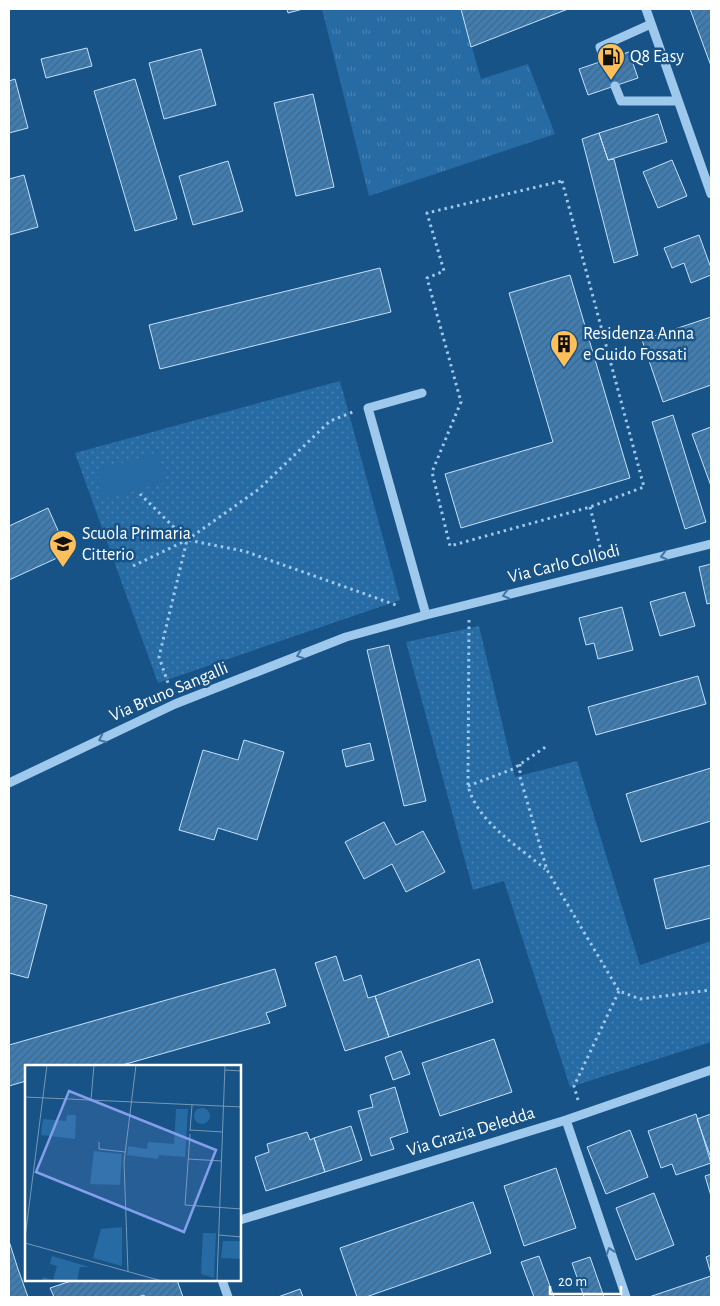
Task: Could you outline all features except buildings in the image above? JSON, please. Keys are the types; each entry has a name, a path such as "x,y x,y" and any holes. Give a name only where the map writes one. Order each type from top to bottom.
{"street":[{"path":"646,9 711,194"},
{"path":"604,60 600,47 651,24"},
{"path":"615,86 621,101 678,101"},
{"path":"422,393 368,408 426,615"},
{"name":"Via Carlo Collodi","path":"346,638 426,615 711,544"},
{"name":"Via Bruno Sangalli","path":"9,783 175,704 346,638"},
{"name":"Via Grazia Deledda","path":"241,1220 566,1120 711,1070"},
{"path":"566,1120 626,1297"},
{"path":"222,1281 228,1297"}],"path":[{"path":"562,181 644,487 590,507 450,546 432,472 461,402 427,278 444,271 427,213 562,181"},
{"path":"133,566 187,540 259,489 330,421 368,408"},
{"path":"140,494 187,540 244,551 394,606 420,597"},
{"path":"590,507 601,551"},
{"path":"175,704 159,657 187,540"},
{"path":"470,605 468,786 472,800 484,818 547,870"},
{"path":"468,786 520,764 547,746"},
{"path":"520,764 520,776 547,870 619,991 640,999 711,990"},
{"path":"582,1114 574,1086 619,991"}],"green space":[{"path":"322,9 461,9 481,79 528,64 555,134 369,196"},
{"path":"340,381 400,600 158,683 75,453"},
{"path":"158,453 166,482 103,499 95,470"},
{"path":"479,626 515,777 577,761 640,965 711,941 711,1042 570,1087 504,881 473,890 406,642"}],"tunnel":[{"path":"604,60 615,86"}],"place":[{"name":"Q8 Easy","path":"611,81"},
{"name":"Residenza Anna e Guido Fossati","path":"564,368"},
{"name":"Scuola Primaria Citterio","path":"63,568"}]}
